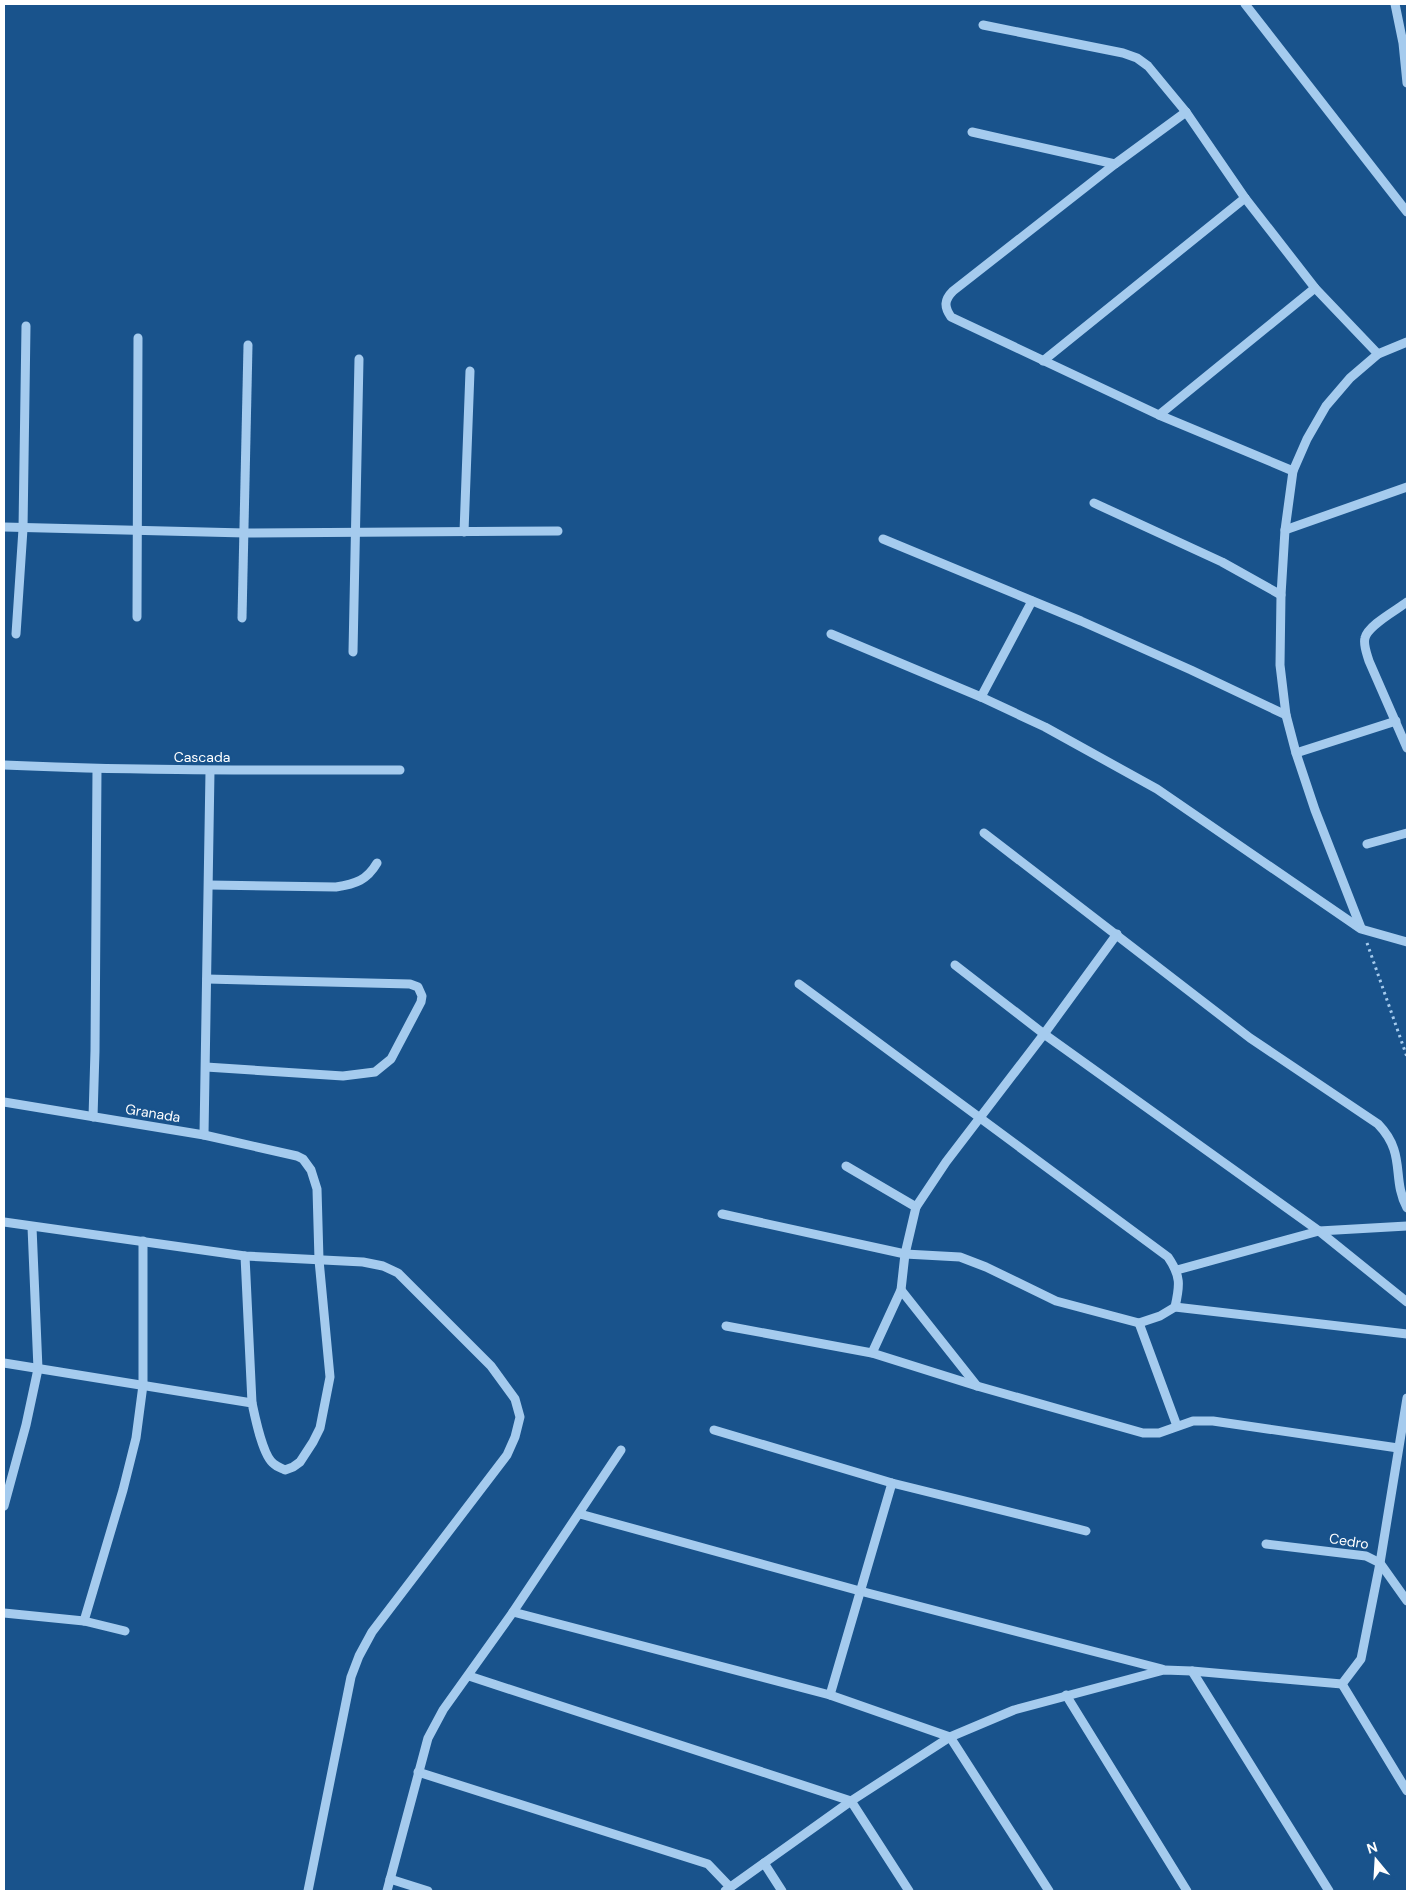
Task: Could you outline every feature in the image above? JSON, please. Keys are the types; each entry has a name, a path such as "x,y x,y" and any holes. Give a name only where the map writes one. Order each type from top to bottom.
{"street":[{"path":"1245,4 1407,212"},
{"path":"1395,4 1407,83"},
{"path":"983,25 1123,53 1136,58 1148,66 1186,112 1245,198 1315,288 1378,354"},
{"path":"1186,112 1115,164 947,297 945,303 946,311 952,318 1159,415 1293,471"},
{"path":"972,132 1115,164"},
{"path":"1043,361 1245,198"},
{"path":"1159,415 1315,288"},
{"path":"16,634 23,529 26,326"},
{"path":"137,617 138,338"},
{"path":"1361,929 1315,810 1296,754 1286,715 1280,664 1281,595 1285,530 1293,471 1307,439 1326,406 1350,378 1378,354 1407,342"},
{"path":"242,618 248,345"},
{"path":"354,652 359,359"},
{"path":"464,532 470,371"},
{"path":"1285,530 1407,487"},
{"path":"1094,503 1222,562 1281,595"},
{"path":"4,528 245,533 558,531"},
{"path":"882,539 1191,670 1286,715"},
{"path":"981,697 1032,601"},
{"path":"1407,602 1370,628 1365,637 1365,648 1369,661 1407,748"},
{"path":"831,634 981,697 1045,727 1156,789 1361,929 1407,942"},
{"path":"1296,754 1396,722"},
{"name":"Cascada","path":"4,765 210,771 400,770"},
{"path":"93,1117 98,769"},
{"path":"204,1135 210,771"},
{"path":"984,832 1250,1038 1378,1124 1386,1133 1396,1154 1402,1196 1407,1208"},
{"path":"1367,844 1407,833"},
{"path":"209,885 336,887 352,885 366,878 377,863"},
{"path":"872,1353 901,1290 905,1254 916,1207 946,1162 1044,1034 1117,934"},
{"path":"955,964 1044,1034 1319,1231 1407,1302"},
{"path":"206,1067 343,1076 375,1072 391,1059 421,1002 422,996 418,987 410,984 207,979"},
{"path":"799,984 1168,1257 1177,1270 1179,1289 1175,1307"},
{"name":"Granada","path":"4,1102 204,1135 297,1156 308,1164 317,1189 319,1260"},
{"path":"846,1166 916,1207"},
{"path":"722,1214 905,1254 960,1257 986,1267 1056,1301 1139,1323 1160,1316 1175,1307 1407,1334"},
{"path":"4,1222 245,1256 363,1262 383,1266 398,1273 491,1366 515,1399 520,1417 507,1455 372,1632 359,1656 351,1677 308,1891"},
{"path":"1177,1270 1319,1231 1407,1226"},
{"path":"4,1506 26,1426 38,1368 32,1227"},
{"path":"84,1621 124,1490 136,1438 143,1385 143,1241"},
{"path":"245,1256 252,1403 261,1441 272,1464 285,1470 294,1467 306,1455 320,1428 330,1376 319,1260"},
{"path":"901,1290 977,1386"},
{"path":"1139,1323 1177,1426"},
{"path":"726,1326 872,1353 977,1386 1143,1433 1159,1433 1192,1421 1213,1421 1398,1448"},
{"path":"4,1363 252,1403"},
{"path":"1342,1684 1361,1659 1380,1563 1398,1448 1406,1417 1407,1398"},
{"path":"714,1430 892,1483 1086,1531"},
{"path":"387,1891 428,1738 443,1710 513,1612 621,1450"},
{"path":"830,1695 892,1483"},
{"path":"580,1514 860,1591 1164,1670 1342,1684"},
{"name":"Cedro","path":"1266,1544 1366,1556 1380,1563 1407,1601"},
{"path":"513,1612 830,1695 950,1737 1049,1891"},
{"path":"4,1614 84,1621 125,1631"},
{"path":"418,1772 708,1864 728,1889 852,1800 950,1737 1014,1710 1066,1694 1164,1670"},
{"path":"1192,1671 1329,1891"},
{"path":"469,1676 852,1800 909,1891"},
{"path":"1342,1684 1407,1791"},
{"path":"1066,1694 1187,1891"},
{"path":"764,1863 782,1891"},
{"path":"390,1879 428,1891"}],"path":[{"path":"1361,929 1407,1057"}]}
